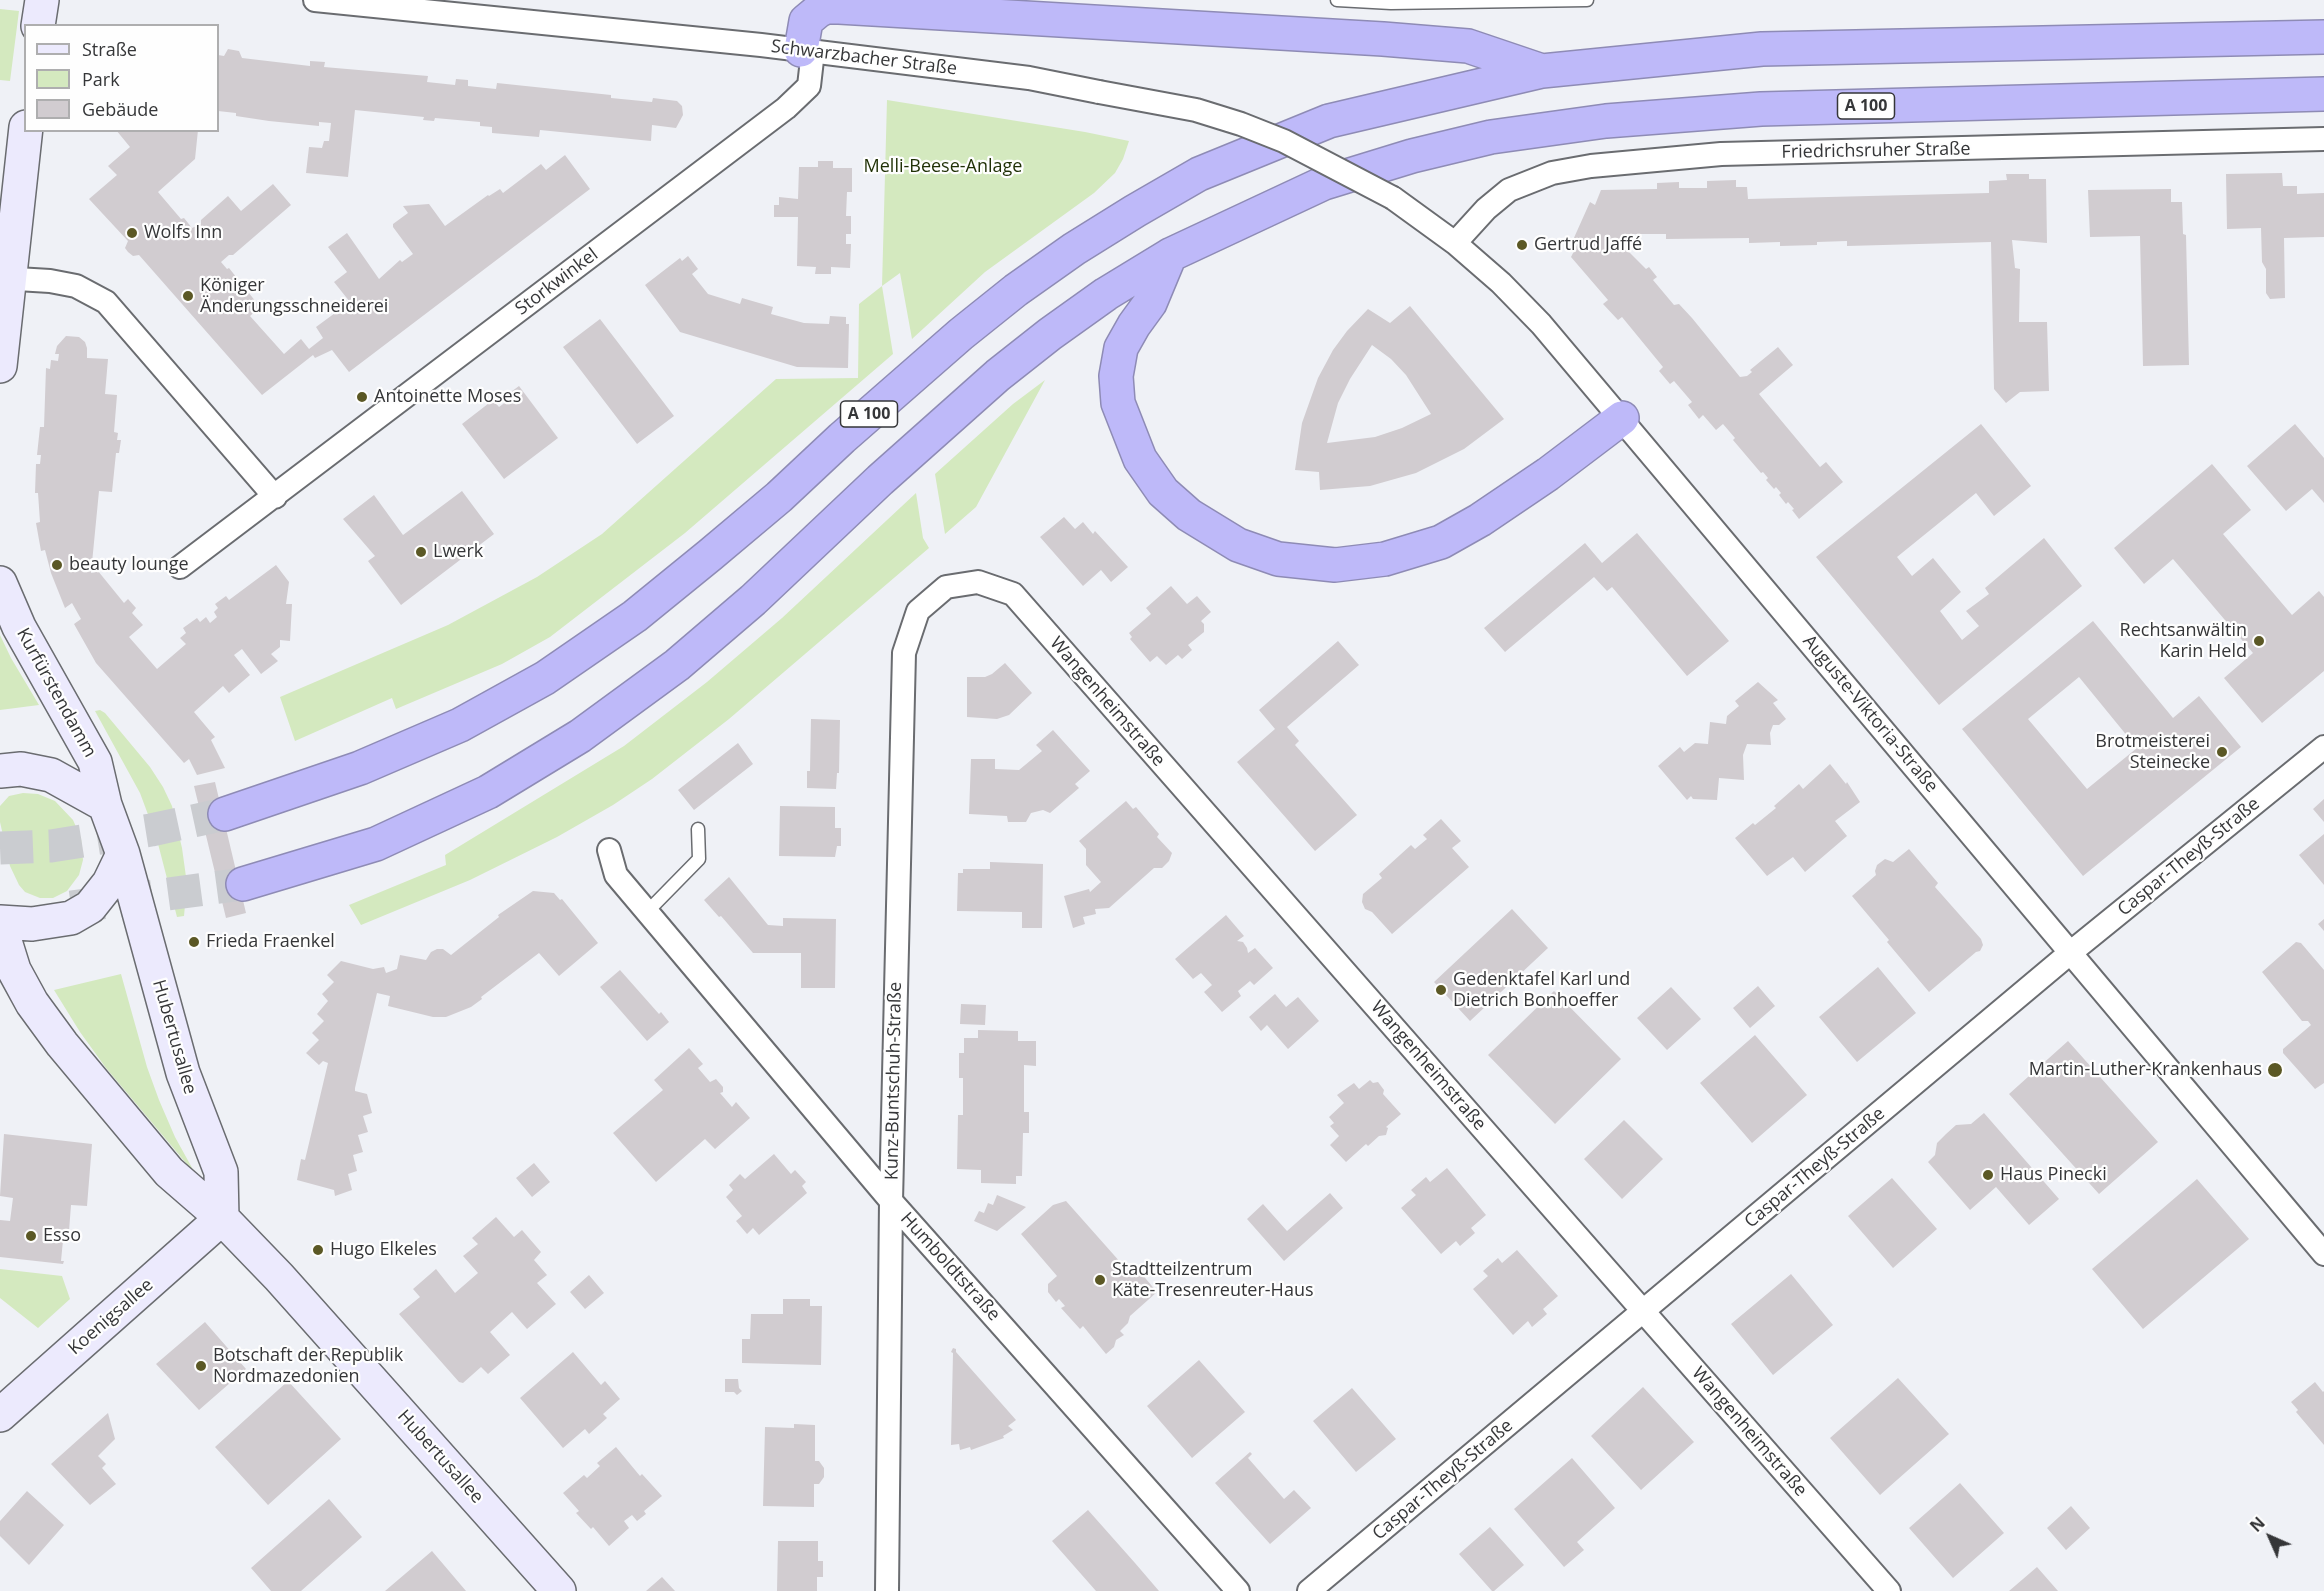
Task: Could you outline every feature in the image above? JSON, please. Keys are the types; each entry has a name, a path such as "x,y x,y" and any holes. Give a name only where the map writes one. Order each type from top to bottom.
{"highway":[{"path":"807,51 806,21 818,11 826,8 839,8 1371,38 1468,46 1542,71"},
{"name":"A 100","path":"225,814 370,764 460,725 544,678 635,616 779,497 944,348 1007,297 1074,249 1199,174 1329,121 1542,71 1762,49 2324,37"},
{"name":"A 100","path":"243,884 376,844 488,792 580,736 676,664 753,600 880,480 998,375 1050,334 1106,294 1170,255 1324,183 1412,156 1503,135 1606,121 1761,109 2324,94"},
{"path":"1170,255 1150,303 1121,348 1116,376 1118,403 1140,459 1163,492 1188,514 1238,545 1278,559 1335,565 1385,559 1441,542 1479,520 1548,474 1622,418"}],"main road":[{"path":"38,24 42,0"},
{"path":"0,366 4,278 25,132"},
{"name":"Kurfürstendamm","path":"0,583 19,627 95,762 105,805 123,854"},
{"path":"0,771 21,769 51,776 105,805"},
{"path":"0,924 33,924 71,918 90,908 109,883 123,854"},
{"name":"Hubertusallee","path":"123,854 183,1073 220,1172 222,1218"},
{"name":"Hubertusallee","path":"0,924 18,979 32,1003 62,1044 169,1172 222,1218 325,1328 559,1591"},
{"name":"Koenigsallee","path":"0,1415 222,1218"}],"street":[{"name":"Schwarzbacher Straße","path":"315,0 423,5 1029,78 1196,110 1241,124 1284,141 1393,198"},
{"name":"Storkwinkel","path":"180,567 786,108 809,86 807,51"},
{"name":"Friedrichsruher Straße","path":"1455,243 1486,209 1509,190 1552,173 1591,166 1721,154 2324,140"},
{"name":"Auguste-Viktoria-Straße","path":"1393,198 1455,243 1501,283 1541,324 2324,1254"},
{"path":"4,278 76,286 106,302 275,496"},
{"name":"Wangenheimstraße","path":"946,586 978,582 1013,594 1889,1591"},
{"name":"Kunz-Buntschuh-Straße","path":"887,1591 891,1201 904,653 918,611 946,586"},
{"name":"Caspar-Theyß-Straße","path":"1309,1591 2070,953 2324,747"},
{"name":"Humboldtstraße","path":"609,850 616,875 891,1201 1238,1591"}],"lane":[{"path":"1337,0 1391,2 1587,0"},
{"path":"647,912 699,859 698,829"}],"green space":[{"path":"0,9 19,11 10,81 0,80"},
{"name":"Melli-Beese-Anlage","path":"887,100 1129,141 1115,173 1094,193 985,272 912,339 900,273 882,286"},
{"path":"882,286 893,354 685,533 550,637 502,664 396,709 392,698 295,741 280,697 448,625 537,577 602,534 776,379 858,378 859,304"},
{"path":"1045,380 976,507 945,534 935,474 1013,404"},
{"path":"916,493 923,538 929,548 729,719 652,779 613,805 557,837 470,880 361,925 349,905 446,865 445,855 624,746 707,682 782,618"},
{"path":"0,635 11,658 39,705 0,710"},
{"path":"100,710 150,767 172,806 182,848 187,884 184,916 177,917 156,836 140,793 95,711"},
{"path":"23,793 38,794 55,801 73,820 81,838 83,860 79,875 67,891 53,898 40,898 25,892 10,866 0,822 0,806 9,796"},
{"path":"121,974 147,1067 159,1100 175,1137 196,1175 106,1068 54,990"},
{"path":"0,1269 62,1276 70,1299 38,1328 0,1298"}],"building":[{"path":"228,49 239,51 242,58 310,66 310,61 325,62 324,67 428,76 427,82 455,85 456,79 468,80 468,86 496,89 497,83 611,95 611,98 652,102 653,98 677,101 682,106 683,115 676,128 652,125 651,141 540,130 539,137 492,133 492,127 480,126 480,122 435,118 434,121 423,120 424,117 355,110 348,177 306,173 309,147 322,148 324,141 329,141 331,123 319,122 319,126 269,121 219,111 219,55 224,56"},
{"path":"118,132 198,132 195,159 158,192 181,219 184,218 192,228 201,224 201,220 228,196 241,211 273,184 291,205 233,255 229,255 221,262 227,269 229,268 260,307 250,316 284,354 301,339 309,349 323,338 316,327 350,302 334,282 347,272 328,247 347,233 379,279 400,260 402,262 413,254 393,227 393,224 408,213 403,206 429,204 445,226 488,195 500,189 503,193 541,164 546,170 565,155 590,189 349,372 332,350 315,358 313,355 262,395 139,255 133,256 128,252 125,248 128,241 89,199 117,175 108,166 130,147"},
{"path":"818,161 833,161 833,168 852,168 852,192 847,192 846,216 851,216 851,234 846,234 846,244 851,244 850,268 831,267 831,274 815,274 816,267 797,266 798,217 774,217 774,205 779,205 779,197 798,199 799,167 818,167"},
{"path":"2282,173 2283,186 2297,186 2297,194 2324,193 2324,237 2284,238 2285,298 2270,299 2266,293 2266,269 2262,262 2261,228 2227,229 2226,174"},
{"path":"2006,174 2029,174 2029,179 2046,179 2047,243 2012,240 2015,268 2020,269 2019,322 2047,322 2049,391 2020,392 2006,403 1994,389 1991,242 1847,246 1847,241 1780,246 1780,242 1749,243 1749,238 1666,239 1666,234 1631,234 1625,248 1646,269 1649,267 1657,277 1653,280 1674,305 1679,304 1692,318 1740,377 1747,376 1752,372 1750,370 1778,347 1793,365 1759,394 1820,467 1826,462 1843,482 1799,519 1792,510 1794,509 1788,502 1786,504 1779,495 1781,493 1766,480 1768,478 1733,440 1735,438 1723,424 1716,430 1703,415 1699,419 1688,405 1692,402 1674,381 1670,384 1659,371 1663,367 1622,317 1618,320 1603,304 1608,300 1571,257 1578,243 1573,240 1590,202 1595,205 1601,190 1657,189 1657,183 1679,182 1679,188 1707,188 1707,181 1736,180 1736,187 1747,187 1748,199 1989,193 1989,181 2007,180"},
{"path":"2171,189 2171,202 2182,202 2183,234 2186,235 2189,365 2143,366 2140,236 2090,237 2088,190"},
{"path":"688,256 698,269 692,274 708,294 740,304 742,298 773,307 771,314 804,323 829,324 830,316 846,317 846,324 849,324 848,368 797,367 680,332 645,285 680,258 682,261"},
{"path":"1410,306 1504,419 1464,449 1416,473 1370,486 1320,490 1319,472 1295,470 1302,423 1318,378 1333,350 1368,309 1390,323","holes":["1372,345 1391,359 1406,375 1431,414 1402,428 1375,437 1327,443 1338,403"]},
{"path":"600,319 674,416 637,444 563,347"},
{"path":"66,336 79,337 85,342 87,358 108,359 105,394 117,395 114,432 118,433 117,440 121,440 119,453 116,453 112,492 99,491 91,573 98,571 124,603 128,599 136,608 132,613 143,625 129,637 157,669 186,644 180,638 186,633 183,628 197,618 200,622 206,617 210,623 217,617 214,612 218,608 215,604 226,596 229,600 276,565 289,582 286,604 292,604 290,641 280,640 280,647 271,654 278,661 261,674 242,649 234,655 250,675 229,693 223,686 194,712 215,737 211,740 225,768 197,775 189,759 184,763 96,663 74,624 81,619 72,603 65,608 51,573 45,550 41,551 36,523 40,522 38,493 35,493 36,464 40,464 41,455 37,455 40,427 44,427 46,368 50,369 51,360 58,361 59,354 55,354 57,346"},
{"path":"519,386 558,438 504,479 462,424 493,400 499,407 507,401 504,397"},
{"path":"1981,424 2031,486 1994,516 1976,493 1897,557 1912,576 1933,558 1961,592 1940,611 1962,640 1979,626 1966,611 1989,594 1985,588 2044,538 2082,586 1939,705 1816,557"},
{"path":"2295,424 2324,458 2324,503 2312,489 2286,511 2247,466"},
{"path":"2212,464 2251,510 2223,534 2292,615 2319,591 2324,597 2324,671 2262,723 2224,678 2253,653 2173,559 2144,584 2114,548"},
{"name":"Lwerk","path":"462,491 494,534 401,605 368,561 375,556 343,519 374,495 403,535"},
{"path":"1064,517 1075,529 1083,522 1093,534 1095,531 1128,567 1111,582 1101,570 1083,586 1040,537"},
{"path":"1637,533 1729,641 1687,676 1612,587 1607,591 1594,577 1505,652 1484,628 1585,543 1602,563"},
{"path":"1171,586 1187,604 1197,596 1211,612 1201,621 1204,624 1204,632 1188,645 1192,650 1182,659 1178,655 1166,665 1157,656 1150,662 1130,639 1132,637 1129,633 1151,614 1146,608"},
{"path":"2093,621 2173,718 2199,696 2241,747 2083,876 1962,729","holes":["2079,677 2137,748 2087,789 2028,719"]},
{"path":"1338,641 1359,665 1287,727 1299,741 1295,745 1357,815 1315,851 1237,762 1275,729 1259,710"},
{"path":"1005,663 1032,693 1009,715 997,719 967,717 967,677 985,677"},
{"path":"1758,682 1778,700 1773,703 1786,719 1779,725 1773,725 1770,733 1771,745 1747,744 1743,755 1744,780 1719,778 1717,800 1693,799 1691,796 1687,800 1658,766 1680,747 1684,752 1695,743 1708,744 1710,722 1726,724 1727,716 1739,706 1735,701"},
{"path":"811,719 840,720 839,773 837,773 836,789 807,788 807,771 810,771"},
{"path":"1053,730 1090,771 1075,784 1079,788 1050,813 1043,810 1031,813 1026,822 1008,822 1007,816 969,814 971,759 995,759 995,769 1019,770 1042,751 1036,745"},
{"path":"738,743 753,764 694,810 678,790"},
{"path":"1830,764 1846,784 1847,782 1860,802 1835,821 1847,836 1805,872 1793,857 1767,876 1735,838 1776,808 1774,806 1799,784 1803,789"},
{"path":"215,782 246,913 226,918 194,786"},
{"path":"2324,799 2324,822 2313,809"},
{"path":"1126,801 1133,809 1136,807 1159,834 1157,837 1172,853 1169,861 1162,868 1154,868 1109,908 1095,909 1096,914 1083,917 1085,924 1073,928 1064,896 1089,889 1090,892 1101,882 1086,865 1086,849 1079,841"},
{"path":"780,806 835,807 835,828 841,828 841,846 837,846 835,857 779,856"},
{"path":"1441,819 1461,841 1452,848 1469,867 1392,934 1372,912 1365,909 1362,902 1363,894 1382,878 1379,874 1411,845 1415,849 1427,839 1423,835"},
{"path":"2324,834 2324,885 2299,855"},
{"path":"1909,849 1938,883 1935,887 1981,939 1983,945 1980,951 1929,992 1852,896 1876,875 1877,865 1885,859 1893,862"},
{"path":"990,862 1043,864 1042,928 1022,928 1022,912 957,911 958,873 963,873 963,869 990,869"},
{"path":"729,877 768,925 783,926 783,918 836,919 835,988 801,988 801,953 753,953 704,900"},
{"path":"533,891 554,893 560,900 562,899 598,943 559,976 539,953 471,1007 446,1017 433,1017 388,1006 390,996 377,993 355,1088 355,1091 367,1094 372,1113 363,1116 368,1132 358,1135 363,1152 353,1155 357,1171 348,1174 352,1190 335,1196 334,1190 297,1180 301,1159 305,1160 328,1063 323,1061 319,1065 306,1053 319,1040 312,1033 324,1021 317,1014 328,1001 322,994 334,982 327,975 341,961 373,969 384,967 386,973 397,969 400,955 426,960 431,952 443,949 451,955 499,917 498,915"},
{"path":"1512,909 1548,948 1470,1021 1434,982"},
{"path":"1226,915 1244,936 1237,941 1243,942 1248,953 1255,948 1273,968 1254,985 1250,981 1238,991 1241,996 1222,1012 1204,992 1212,985 1201,973 1193,979 1175,959"},
{"path":"2324,919 2324,931 2318,924"},
{"path":"2296,942 2301,943 2324,970 2324,1083 2315,1089 2283,1053 2283,1049 2311,1025 2308,1021 2302,1021 2262,972"},
{"path":"1878,967 1916,1013 1857,1062 1819,1017"},
{"path":"620,970 669,1022 647,1041 600,987"},
{"path":"1758,986 1775,1006 1750,1028 1733,1008"},
{"path":"1671,987 1701,1019 1667,1050 1637,1018"},
{"path":"1554,991 1621,1059 1555,1124 1488,1055"},
{"path":"1275,994 1286,1007 1298,997 1319,1021 1288,1049 1267,1025 1261,1031 1249,1017"},
{"path":"961,1004 986,1005 985,1025 960,1024"},
{"path":"978,1030 1018,1031 1018,1041 1036,1041 1036,1066 1024,1065 1024,1112 1029,1112 1029,1133 1023,1133 1022,1176 1016,1176 1016,1184 981,1183 981,1170 957,1169 958,1115 963,1115 963,1078 959,1078 959,1053 964,1053 964,1038 978,1038"},
{"path":"1755,1035 1807,1095 1752,1143 1700,1083"},
{"path":"2068,1041 2158,1142 2099,1194 2009,1094"},
{"path":"689,1048 703,1064 698,1068 710,1082 716,1079 723,1087 723,1092 720,1093 732,1107 736,1102 750,1118 715,1149 705,1139 656,1182 613,1133 663,1090 654,1080"},
{"path":"1370,1080 1373,1083 1378,1082 1384,1090 1383,1094 1401,1114 1386,1127 1388,1128 1386,1135 1379,1136 1368,1146 1366,1144 1346,1162 1330,1145 1339,1136 1330,1126 1334,1123 1329,1117 1344,1103 1337,1095 1354,1083 1359,1089"},
{"name":"Haus Pinecki","path":"1984,1113 2059,1199 2029,1225 1996,1187 1970,1210 1928,1162 1935,1155 1937,1143 1956,1125 1971,1124"},
{"path":"1624,1120 1663,1159 1622,1199 1584,1159"},
{"path":"4,1134 92,1144 87,1206 71,1205 69,1231 64,1230 61,1261 64,1261 63,1264 0,1257 0,1220 10,1221 13,1198 0,1196"},
{"path":"774,1154 791,1174 795,1170 806,1182 802,1186 807,1193 759,1235 753,1228 747,1234 736,1221 742,1216 726,1197 733,1190 729,1185 740,1174 745,1179"},
{"path":"534,1163 550,1182 532,1197 516,1178"},
{"path":"1447,1168 1486,1215 1471,1228 1475,1233 1460,1246 1456,1241 1441,1254 1401,1208 1416,1195 1411,1190 1426,1177 1430,1182"},
{"path":"1892,1178 1937,1229 1893,1268 1848,1216"},
{"path":"2197,1179 2249,1239 2143,1329 2092,1269"},
{"path":"1330,1193 1343,1208 1284,1261 1247,1219 1263,1204 1287,1231"},
{"path":"997,1195 1026,1207 997,1231 974,1221 979,1211 984,1213 988,1203 993,1205"},
{"name":"Stadtteilzentrum Käte-Tresenreuter-Haus","path":"1066,1201 1129,1272 1135,1266 1157,1292 1130,1316 1128,1323 1120,1331 1124,1335 1116,1340 1114,1347 1106,1354 1083,1326 1080,1329 1061,1308 1065,1306 1059,1299 1056,1302 1048,1292 1048,1284 1057,1276 1021,1234 1053,1205"},
{"path":"496,1217 514,1237 522,1230 541,1252 534,1260 547,1275 537,1283 556,1304 527,1329 512,1312 490,1332 510,1355 488,1374 481,1367 463,1383 459,1382 399,1314 420,1297 413,1289 436,1269 455,1293 478,1273 463,1256 478,1244 472,1238"},
{"path":"1517,1250 1558,1296 1543,1309 1547,1314 1532,1327 1528,1321 1513,1335 1473,1289 1488,1276 1483,1271 1498,1258 1502,1263"},
{"path":"1791,1274 1833,1325 1773,1375 1731,1324"},
{"path":"589,1275 604,1293 585,1309 570,1292"},
{"path":"783,1299 810,1299 810,1306 822,1306 821,1365 742,1363 742,1339 750,1339 751,1314 783,1314"},
{"name":"Botschaft der Republik Nordmazedonien","path":"205,1322 246,1369 199,1410 156,1364"},
{"path":"953,1348 1016,1420 1008,1426 1013,1430 1003,1436 1004,1438 971,1450 970,1447 960,1450 959,1444 951,1445 953,1353 951,1352"},
{"path":"573,1352 601,1385 605,1381 620,1399 603,1414 607,1418 589,1434 585,1429 563,1448 520,1398"},
{"path":"1199,1360 1245,1412 1192,1458 1147,1406"},
{"path":"1898,1378 1949,1434 1880,1495 1830,1438"},
{"path":"725,1379 738,1379 739,1388 742,1391 737,1395 734,1392 725,1392"},
{"path":"288,1381 341,1439 268,1505 215,1447"},
{"path":"2315,1382 2324,1391 2324,1445 2296,1412 2298,1410 2291,1402"},
{"path":"1643,1387 1694,1442 1641,1490 1591,1436"},
{"path":"1352,1388 1396,1439 1356,1472 1313,1421"},
{"path":"108,1413 115,1439 98,1456 106,1464 102,1468 116,1484 90,1505 51,1464"},
{"path":"794,1424 815,1425 815,1461 819,1461 824,1468 824,1477 819,1484 814,1484 814,1507 763,1506 765,1427 794,1428"},
{"path":"616,1447 640,1476 642,1474 662,1496 644,1511 646,1514 637,1521 632,1515 624,1521 629,1528 609,1546 593,1527 591,1529 576,1513 579,1511 563,1493 584,1475 587,1478 600,1466 597,1463"},
{"path":"1250,1452 1252,1454 1248,1458 1284,1499 1294,1490 1311,1508 1270,1544 1215,1483"},
{"path":"1572,1458 1615,1508 1577,1542 1584,1550 1564,1567 1514,1509"},
{"path":"1960,1483 2004,1533 1953,1578 1909,1528"},
{"path":"27,1491 64,1525 29,1565 0,1536 0,1521"},
{"path":"329,1499 362,1537 301,1591 271,1591 251,1568"},
{"path":"2071,1506 2090,1528 2066,1550 2047,1528"},
{"path":"1088,1510 1159,1591 1096,1591 1052,1541"},
{"path":"1490,1527 1524,1565 1494,1591 1459,1554"},
{"path":"778,1541 818,1541 818,1561 823,1561 823,1577 817,1577 817,1591 777,1591"},
{"path":"432,1551 466,1591 385,1591"},
{"path":"2037,1567 2058,1591 2009,1591"},
{"path":"662,1577 675,1591 646,1591"}],"tunnel":[{"path":"0,848 51,846 151,830 225,814"},
{"path":"71,907 243,884"}],"place":[{"name":"Wolfs Inn","path":"132,233"},
{"name":"Gertrud Jaffé","path":"1522,245"},
{"name":"Königer Änderungsschneiderei","path":"188,296"},
{"name":"Antoinette Moses","path":"362,397"},
{"name":"Lwerk","path":"421,552"},
{"name":"beauty lounge","path":"57,565"},
{"name":"Rechtsanwältin Karin Held","path":"2259,641"},
{"name":"Brotmeisterei Steinecke","path":"2222,752"},
{"name":"Frieda Fraenkel","path":"194,942"},
{"name":"Gedenktafel Karl und Dietrich Bonhoeffer","path":"1441,990"},
{"name":"Martin-Luther-Krankenhaus","path":"2275,1070"},
{"name":"Haus Pinecki","path":"1988,1175"},
{"name":"Esso","path":"31,1236"},
{"name":"Hugo Elkeles","path":"318,1250"},
{"name":"Stadtteilzentrum Käte-Tresenreuter-Haus","path":"1100,1280"},
{"name":"Botschaft der Republik Nordmazedonien","path":"201,1366"}]}
